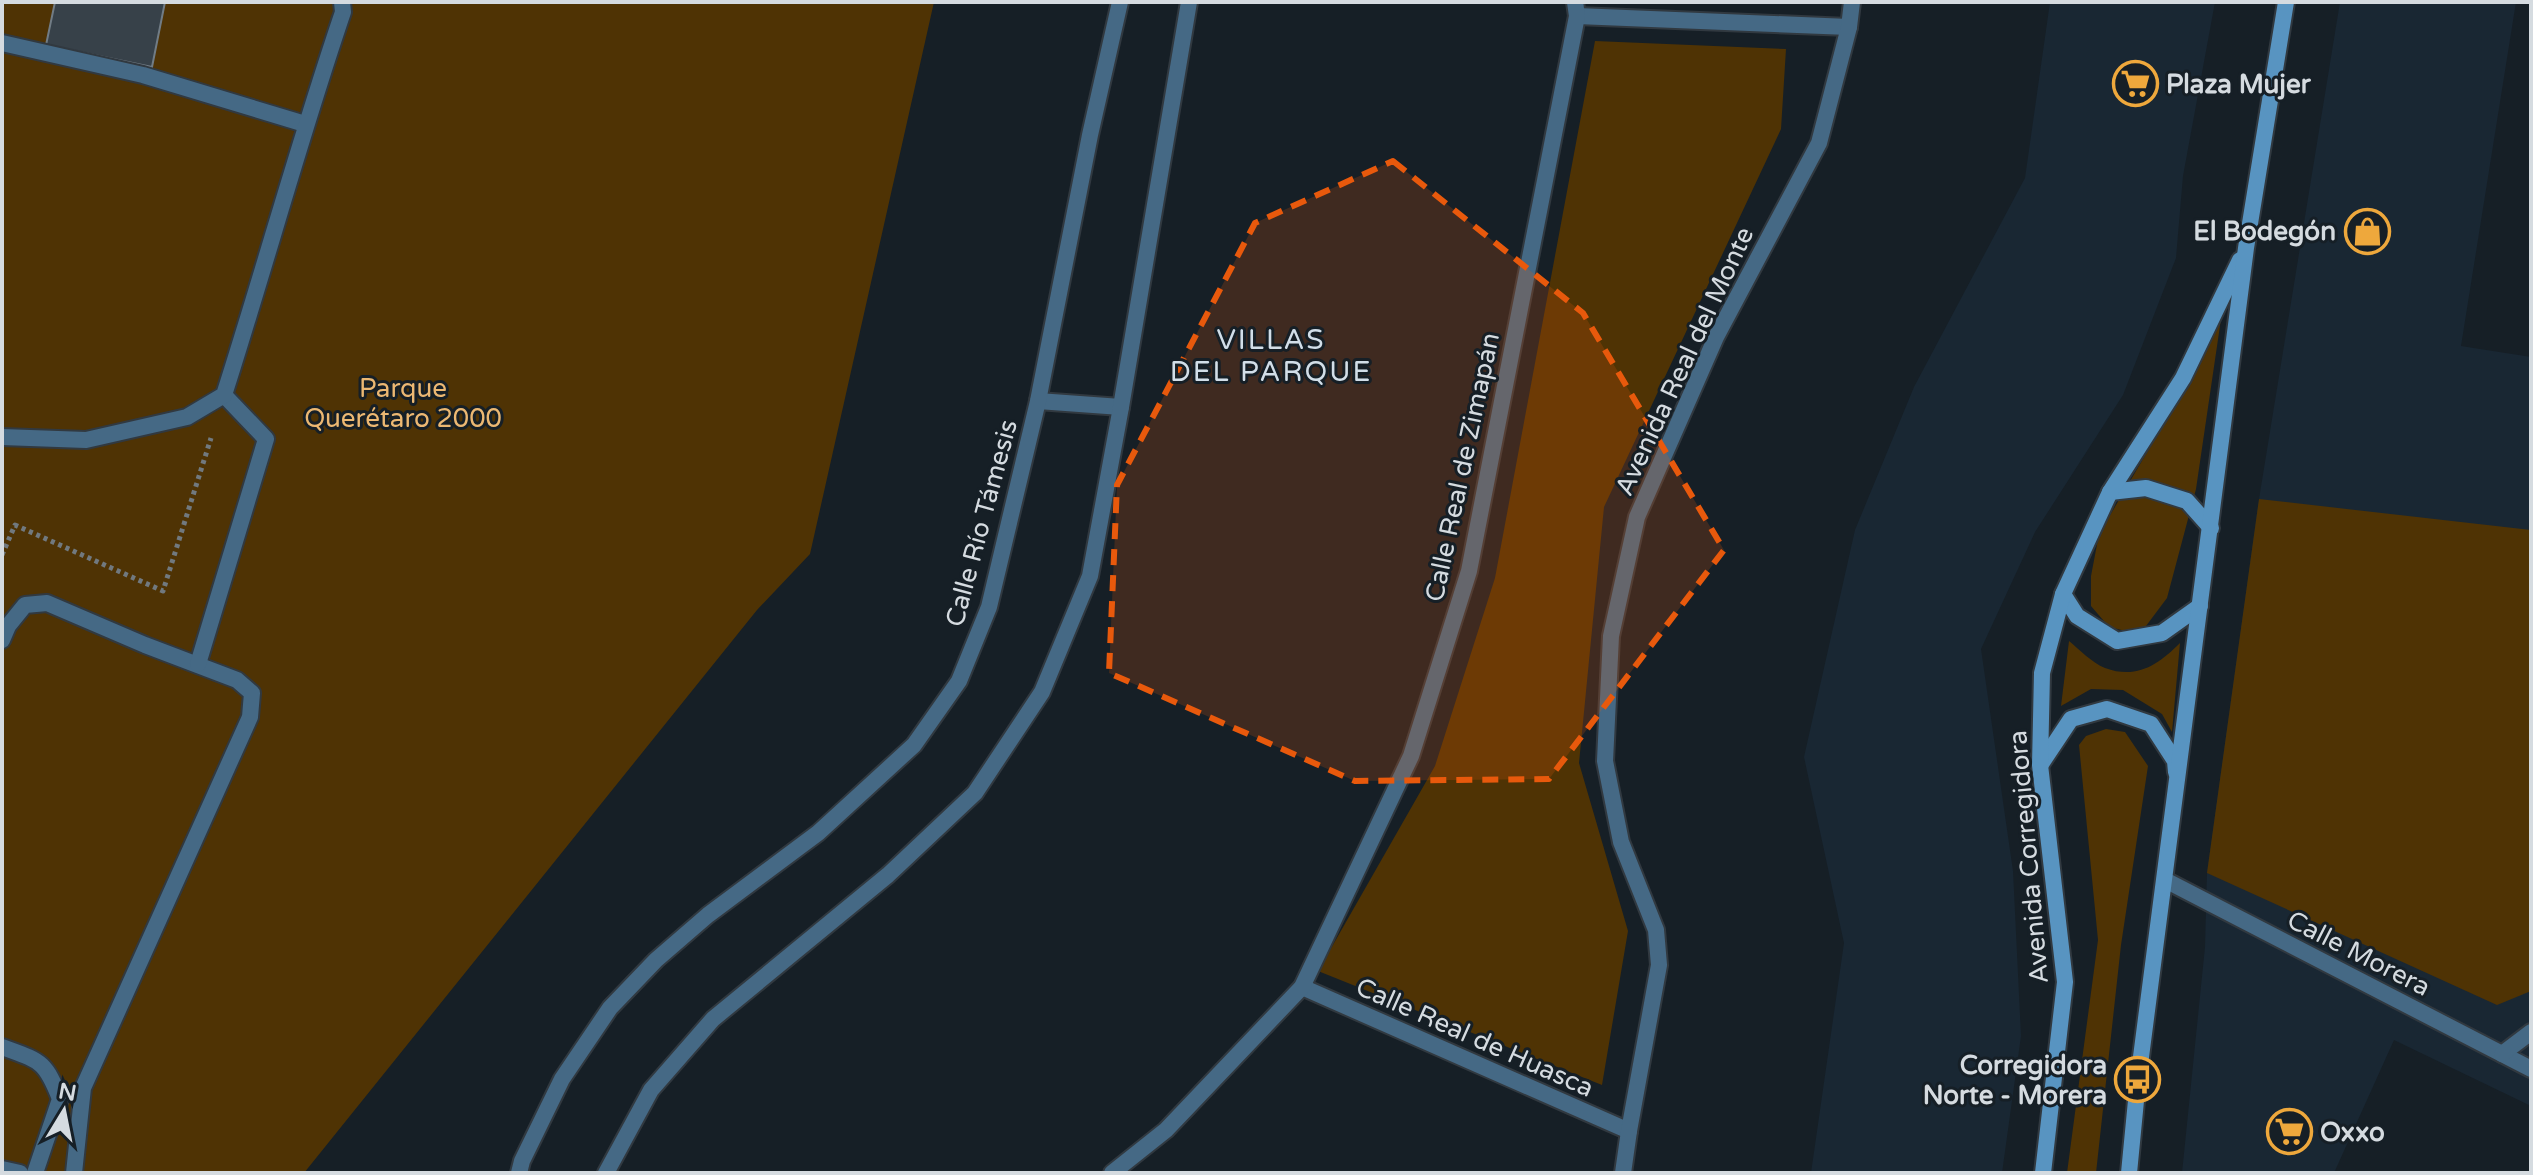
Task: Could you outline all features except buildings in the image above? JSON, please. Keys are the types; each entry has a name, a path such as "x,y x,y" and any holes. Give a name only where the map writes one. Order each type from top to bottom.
{"main road":[{"name":"Avenida Corregidora","path":"2129,1173 2246,248 2286,2"},
{"name":"Avenida Corregidora","path":"2043,1173 2065,982 2040,765 2042,673 2063,594 2110,492 2183,378 2246,248"},
{"path":"2110,492 2146,488 2187,501 2211,528"},
{"path":"2063,594 2077,616 2117,641 2162,633 2200,606"},
{"path":"2040,765 2071,719 2107,709 2151,724 2175,761 2177,785"}],"street":[{"path":"2,437 86,440 187,417 224,395 305,124 343,12 342,2"},
{"name":"Calle Río Támesis","path":"519,1173 562,1079 610,1008 666,951 708,915 818,833 914,745 959,681 989,607 1038,401 1090,135 1120,2"},
{"path":"606,1173 651,1090 713,1019 888,875 975,793 1042,692 1090,576 1189,2"},
{"name":"Avenida Real del Monte","path":"1623,1173 1659,965 1656,930 1621,842 1605,761 1611,636 1637,517 1716,337 1819,143 1849,27 1852,2"},
{"path":"1576,9 1849,27"},
{"name":"Calle Real de Zimapán","path":"1112,1173 1166,1130 1302,987 1411,756 1469,571 1576,9"},
{"path":"2,43 143,75 305,124"},
{"path":"198,664 266,439 224,395"},
{"path":"1038,401 1121,407"},
{"path":"2,640 8,626 25,605 47,603 237,680 252,693 250,717 83,1088 74,1173"},
{"name":"Calle Morera","path":"2165,880 2531,1069"},
{"name":"Calle Real de Huasca","path":"1302,987 1629,1131"},
{"path":"2502,1054 2531,1032"},
{"path":"2,1047 35,1059 50,1073 60,1099 35,1173"},
{"path":"2,1169 20,1173"}],"path":[{"path":"2,555 15,525 163,591 224,395"}],"highlighted area":[{"path":"1393,161 1583,313 1724,550 1549,779 1355,781 1109,673 1117,485 1255,223"}],"shaded area":[{"path":"2050,2 2215,2 2183,176 2176,258 2123,395 2035,532 1981,649 2013,871 2021,1036 2002,1173 1811,1173 1844,943 1804,757 1855,530 1914,387 2025,178"},
{"path":"2340,2 2516,2 2461,346 2531,357 2531,1106 2394,1040 2334,1173 2182,1173 2205,947 2207,873 2259,499"}],"green space":[{"name":"Parque Querétaro 2000","path":"2,2 934,2 810,554 757,610 304,1173 2,1173"},
{"path":"1595,41 1786,49 1781,129 1604,507 1579,763 1628,931 1602,1085 1318,971 1435,766 1495,578"},
{"path":"2221,319 2196,489 2167,598 2146,626 2130,632 2109,627 2091,606 2091,576 2099,534"},
{"path":"2259,499 2531,530 2531,991 2497,1005 2207,873"},
{"path":"2069,641 2100,666 2127,672 2147,668 2180,643 2172,732 2162,714 2123,690 2091,689 2061,706"},
{"path":"2106,729 2125,732 2148,766 2121,945 2096,1173 2067,1173 2098,940 2079,745 2086,736"}],"place":[{"name":"Plaza Mujer","path":"2135,84"},
{"name":"El Bodegón","path":"2367,231"},
{"name":"Corregidora Norte - Morera","path":"2138,1080"},
{"name":"Oxxo","path":"2289,1132"}],"district":[{"name":"VILLAS DEL PARQUE","path":"1271,355"}]}
